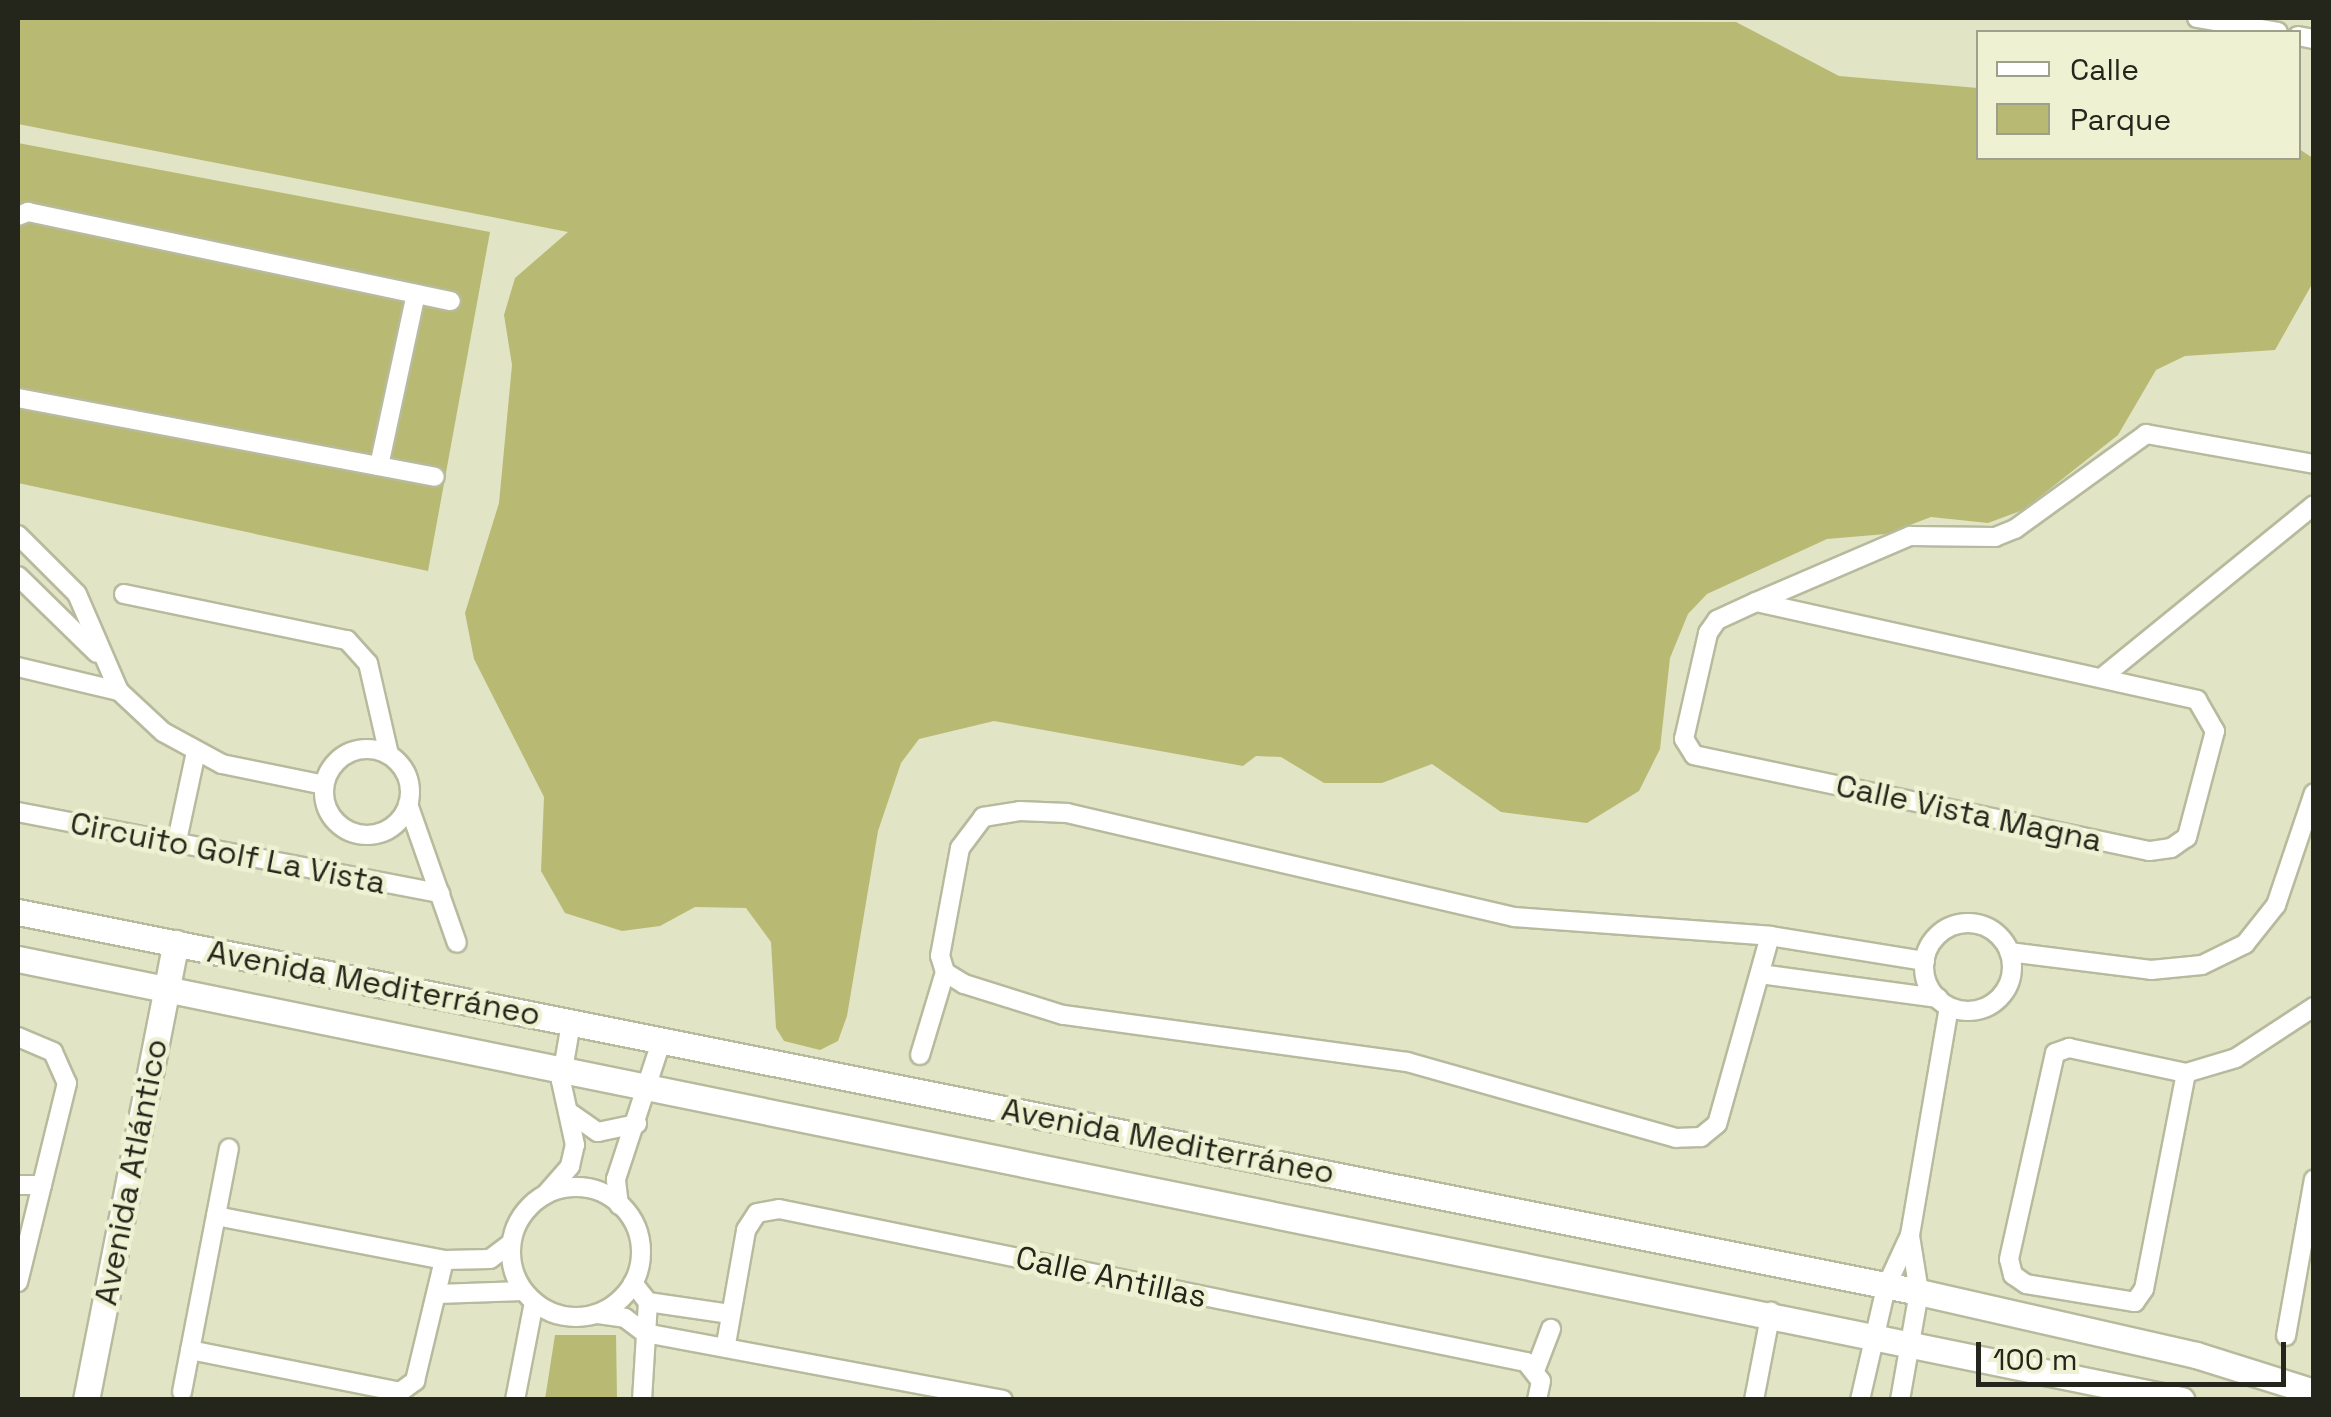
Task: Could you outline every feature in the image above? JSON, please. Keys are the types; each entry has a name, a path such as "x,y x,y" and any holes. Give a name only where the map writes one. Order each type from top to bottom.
{"street":[{"path":"2197,18 2266,30"},
{"path":"18,216 28,212 451,301"},
{"path":"379,466 416,294"},
{"path":"18,398 435,477"},
{"name":"Calle Vista Magna","path":"1756,602 2105,675 2196,700 2210,713 2215,731 2187,837 2171,848 2149,851 1694,755 1684,739 1708,633 1756,602 1910,536 1995,537 2016,530 2146,434 2314,464"},
{"path":"2105,675 2314,505"},
{"path":"18,535 77,594 97,653 119,690 196,752 324,785 349,753 389,755"},
{"path":"18,576 97,653"},
{"name":"Circuito Golf La Vista","path":"124,594 347,640 368,663 389,755 407,776 408,804 457,944"},
{"path":"18,667 119,690"},
{"path":"176,846 196,752"},
{"name":"Circuito Golf La Vista","path":"324,785 329,812 350,832 392,827 408,804"},
{"path":"2009,952 2151,970 2202,966 2244,944 2276,905 2314,793"},
{"path":"920,1055 945,972 940,956 960,848 983,817 1020,811 1067,813 1514,917 1770,936 1925,961"},
{"name":"Circuito Golf La Vista","path":"18,812 176,846 440,893"},
{"name":"Avenida Mediterráneo","path":"18,912 1919,1292 2196,1356 2314,1392"},
{"path":"1760,974 1943,1002 1974,1011 1998,1000 2011,978 2009,952 1986,927 1964,924 1934,940 1925,961 1943,1002 1910,1236 1919,1292 1900,1400"},
{"path":"945,972 1063,1015 1407,1062 1676,1138 1701,1137 1717,1124 1770,936"},
{"name":"Avenida Atlántico","path":"86,1400 176,944"},
{"name":"Avenida Mediterráneo","path":"18,959 652,1083 2182,1400"},
{"path":"2186,1073 2144,1289 2135,1302 2026,1284 2013,1274 2009,1259 2055,1053 2069,1048 2186,1073 2236,1058 2314,1007"},
{"path":"216,1216 444,1260 490,1259 510,1244 523,1214 570,1166 569,1112 562,1067 571,1022"},
{"path":"18,1037 64,1065 67,1083 18,1282"},
{"path":"598,1314 633,1284 640,1241 619,1204 616,1178 652,1083 662,1040"},
{"path":"569,1112 598,1132 637,1124"},
{"path":"182,1392 229,1149"},
{"path":"2286,1336 2314,1179"},
{"path":"18,1185 42,1185"},
{"path":"546,1194 582,1188 619,1204"},
{"name":"Calle Antillas","path":"726,1344 746,1230 757,1213 779,1209 1536,1368"},
{"path":"1860,1400 1886,1286 1910,1236"},
{"path":"510,1244 528,1297 515,1400"},
{"path":"190,1350 400,1392 415,1381 444,1260"},
{"path":"633,1284 648,1302 730,1314"},
{"path":"2294,1289 2314,1292"},
{"path":"437,1294 528,1297 565,1316 598,1314 625,1318 645,1334 726,1344 1003,1400"},
{"path":"642,1400 648,1302"},
{"path":"1754,1400 1771,1312"},
{"path":"1537,1400 1536,1368 1552,1329"}],"green space":[{"path":"18,18 1736,22 1839,76 1976,88 1976,160 2301,160 2301,150 2313,158 2311,286 2275,350 2185,356 2156,370 2118,435 2023,510 1988,523 1931,517 1886,534 1827,539 1707,594 1688,614 1670,658 1660,749 1639,791 1587,823 1501,812 1432,764 1382,783 1324,783 1281,757 1256,756 1243,766 994,721 919,739 901,763 878,831 847,1016 838,1041 820,1050 784,1041 776,1028 771,942 746,908 695,907 660,926 622,931 565,913 541,871 544,797 474,659 465,613 499,503 512,365 504,315 515,278 568,232 18,124"},
{"path":"18,143 490,232 428,571 18,483"},
{"path":"555,1335 616,1335 617,1399 545,1399"}]}
